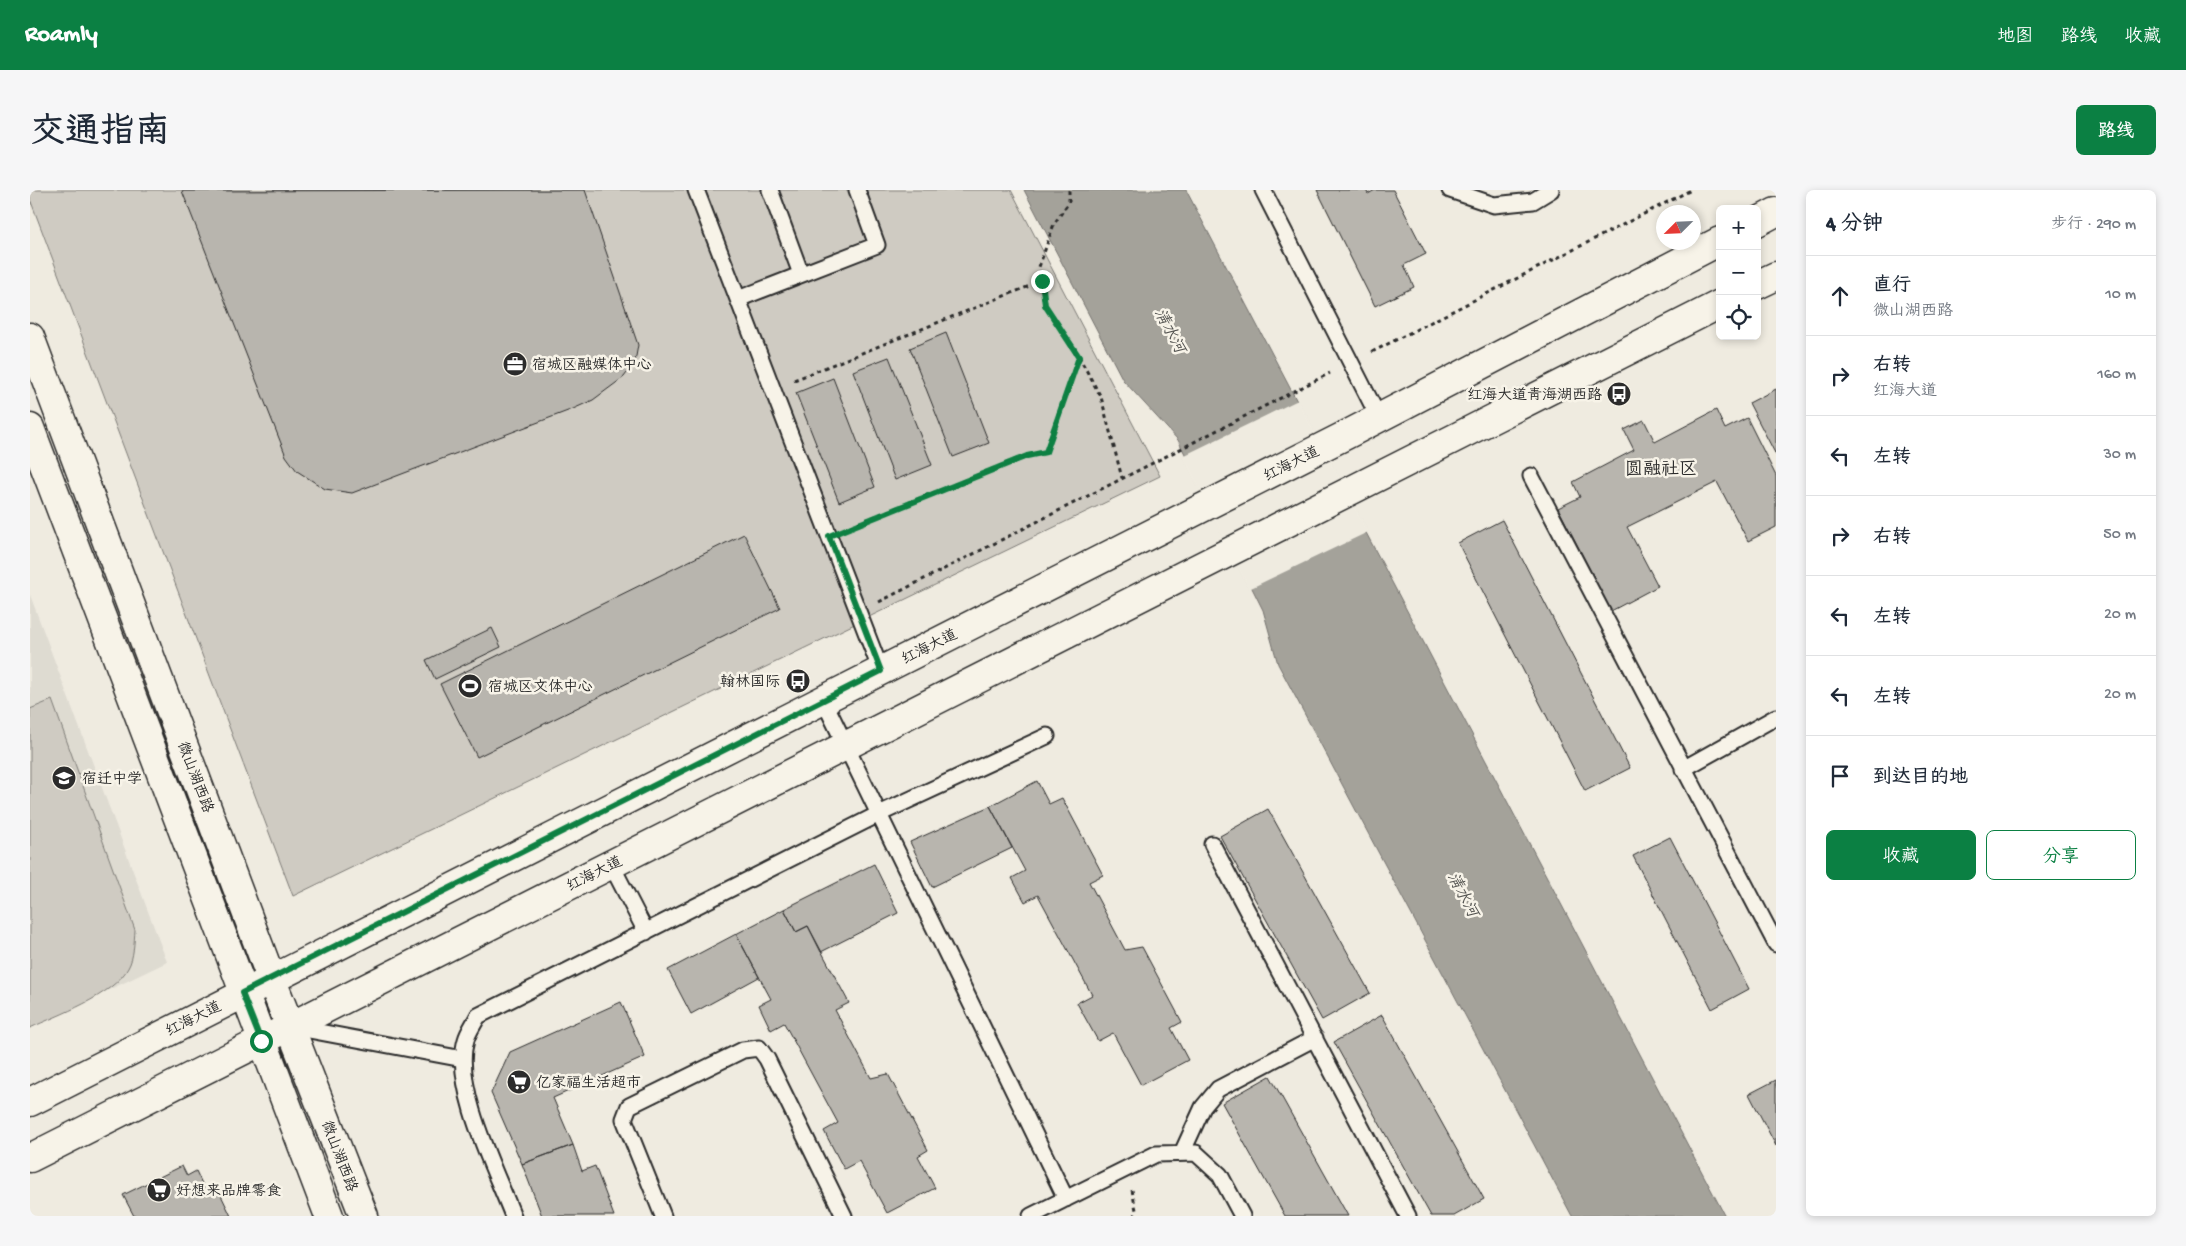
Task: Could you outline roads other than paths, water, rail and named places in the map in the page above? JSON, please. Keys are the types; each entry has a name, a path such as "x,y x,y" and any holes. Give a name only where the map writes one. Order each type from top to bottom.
{"main road":[{"path":"1761,220 1776,212"},
{"name":"红海大道","path":"30,1102 271,978 1379,418 1716,243"},
{"path":"1761,283 1776,276"},
{"name":"红海大道","path":"30,1158 1716,306"},
{"name":"微山湖西路","path":"30,337 271,978 364,1216"},
{"path":"30,428 242,993 329,1216"}],"lane":[{"path":"696,190 881,671"},
{"path":"770,190 801,274"},
{"path":"738,299 878,245 857,190"},
{"path":"1263,190 1379,418"},
{"path":"1450,190 1494,205 1533,201 1550,190"},
{"path":"1531,476 1776,944"},
{"path":"823,699 1066,1198"},
{"path":"1683,769 1776,716"},
{"path":"513,1216 476,1122 467,1091 463,1059 466,1040 478,1016 879,814 1047,736"},
{"path":"1212,844 1408,1216"},
{"path":"611,864 646,932"},
{"path":"290,1027 463,1059"},
{"path":"1182,1153 1203,1107 1218,1089 1315,1038"},
{"path":"663,1216 624,1119 630,1106 743,1050 759,1048 767,1059 844,1216"},
{"path":"1031,1216 1156,1154 1182,1153 1196,1153 1220,1175 1242,1216"}],"water":[{"name":"清水河","path":"1024,190 1186,190 1725,1216 1572,1216 1278,664 1263,610 1178,440 1123,380"}],"place":[{"name":"宿城区融媒体中心","path":"515,364"},
{"name":"红海大道青海湖西路","path":"1619,394"},
{"name":"翰林国际","path":"798,681"},
{"name":"宿城区文体中心","path":"470,686"},
{"name":"宿迁中学","path":"64,778"},
{"name":"亿家福生活超市","path":"519,1082"},
{"name":"好想来品牌零食","path":"159,1190"}],"district":[{"name":"圆融社区","path":"1661,468"}]}
